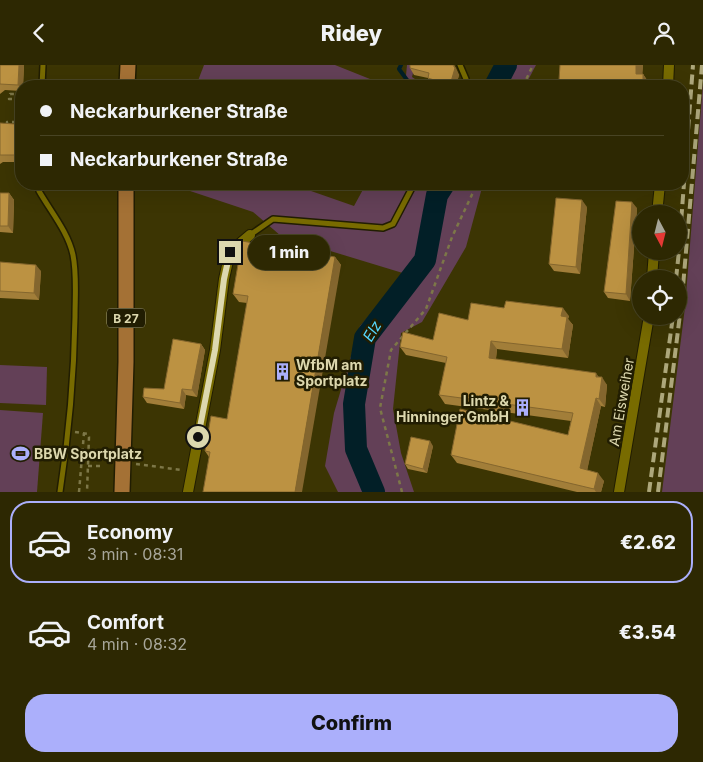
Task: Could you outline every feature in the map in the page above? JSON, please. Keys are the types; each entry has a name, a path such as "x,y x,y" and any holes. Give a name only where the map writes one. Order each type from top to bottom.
{"main road":[{"path":"127,80 128,65"},
{"name":"B 27","path":"122,492 126,362 126,190"}],"street":[{"path":"668,80 669,65"},
{"path":"659,205 660,190"},
{"path":"188,492 215,350 224,279 230,252 250,235"},
{"name":"Am Eisweiher","path":"619,492 647,325"}],"lane":[{"path":"42,80 43,65"},
{"path":"460,65 466,80"},
{"path":"39,190 65,234 72,255 75,276 74,340 68,431 60,492"},
{"path":"250,235 273,219 383,228 393,224 411,190"}],"path":[{"path":"526,80 533,65"},
{"path":"15,94 10,94 9,99 15,99"},
{"path":"15,122 7,122 7,127 15,128"},
{"path":"402,492 380,408 391,350 426,309 452,237 474,190"},
{"path":"68,431 84,433 89,437 87,492"},
{"path":"79,492 84,433"},
{"path":"136,463 169,468"},
{"path":"88,466 101,467"}],"shaded area":[{"path":"204,65 335,65 372,80 198,80"},
{"path":"407,65 415,65 412,77 416,80 406,80"},
{"path":"498,65 536,65 528,80 490,80"},
{"path":"703,83 703,492 662,492 683,325 687,325 687,282"},
{"path":"187,190 308,190 354,206 363,190 481,190 466,247 422,322 401,333 393,409 401,453 414,492 338,492 325,466 334,413 360,326 406,274 281,236 253,212"},
{"path":"0,365 47,367 46,405 0,403"},
{"name":"BBW Sportplatz","path":"0,410 43,413 37,492 0,492"}],"building":[{"path":"0,65 19,65 18,80 15,80 15,85 0,84"},
{"path":"410,65 453,65 455,68 451,80 434,80 428,78 429,73 410,68"},
{"path":"560,65 636,65 636,74 643,74 643,80 559,80"},
{"path":"0,123 15,124 15,155 0,155"},
{"path":"0,193 9,193 8,226 0,226"},
{"path":"556,198 582,200 576,267 549,264"},
{"path":"616,201 632,202 626,294 604,292"},
{"name":"WfbM am Sportplatz","path":"242,241 335,257 295,492 203,492 210,452 205,451 211,416 227,419 248,296 233,294"},
{"path":"0,262 36,265 34,293 0,291"},
{"path":"506,301 563,308 561,316 567,317 562,349 491,341 489,358 596,373 596,377 602,377 599,399 596,398 580,468 598,473 594,489 451,455 460,409 568,435 573,413 439,395 447,357 400,347 403,332 433,340 439,313 468,320 471,303 504,308"},
{"path":"173,339 201,344 192,390 182,389 180,403 143,397 144,388 164,389"},
{"path":"411,437 430,441 423,469 405,464"}],"waterway":[{"path":"401,65 399,69 407,80"},
{"name":"Elz","path":"498,80 506,65"},
{"name":"Elz","path":"374,492 356,449 354,404 365,338 425,260 437,195 440,190"}],"railway":[{"path":"689,118 693,65"},
{"path":"658,492 682,298 702,65"},
{"path":"682,205 683,190"},
{"path":"677,270 678,260"},
{"path":"649,492 672,325"}],"place":[{"name":"WfbM am Sportplatz","path":"282,372"},
{"name":"Lintz & Hinninger GmbH","path":"523,408"},
{"name":"BBW Sportplatz","path":"20,453"}],"route":[{"path":"198,437 215,350 224,279 230,252"}]}
